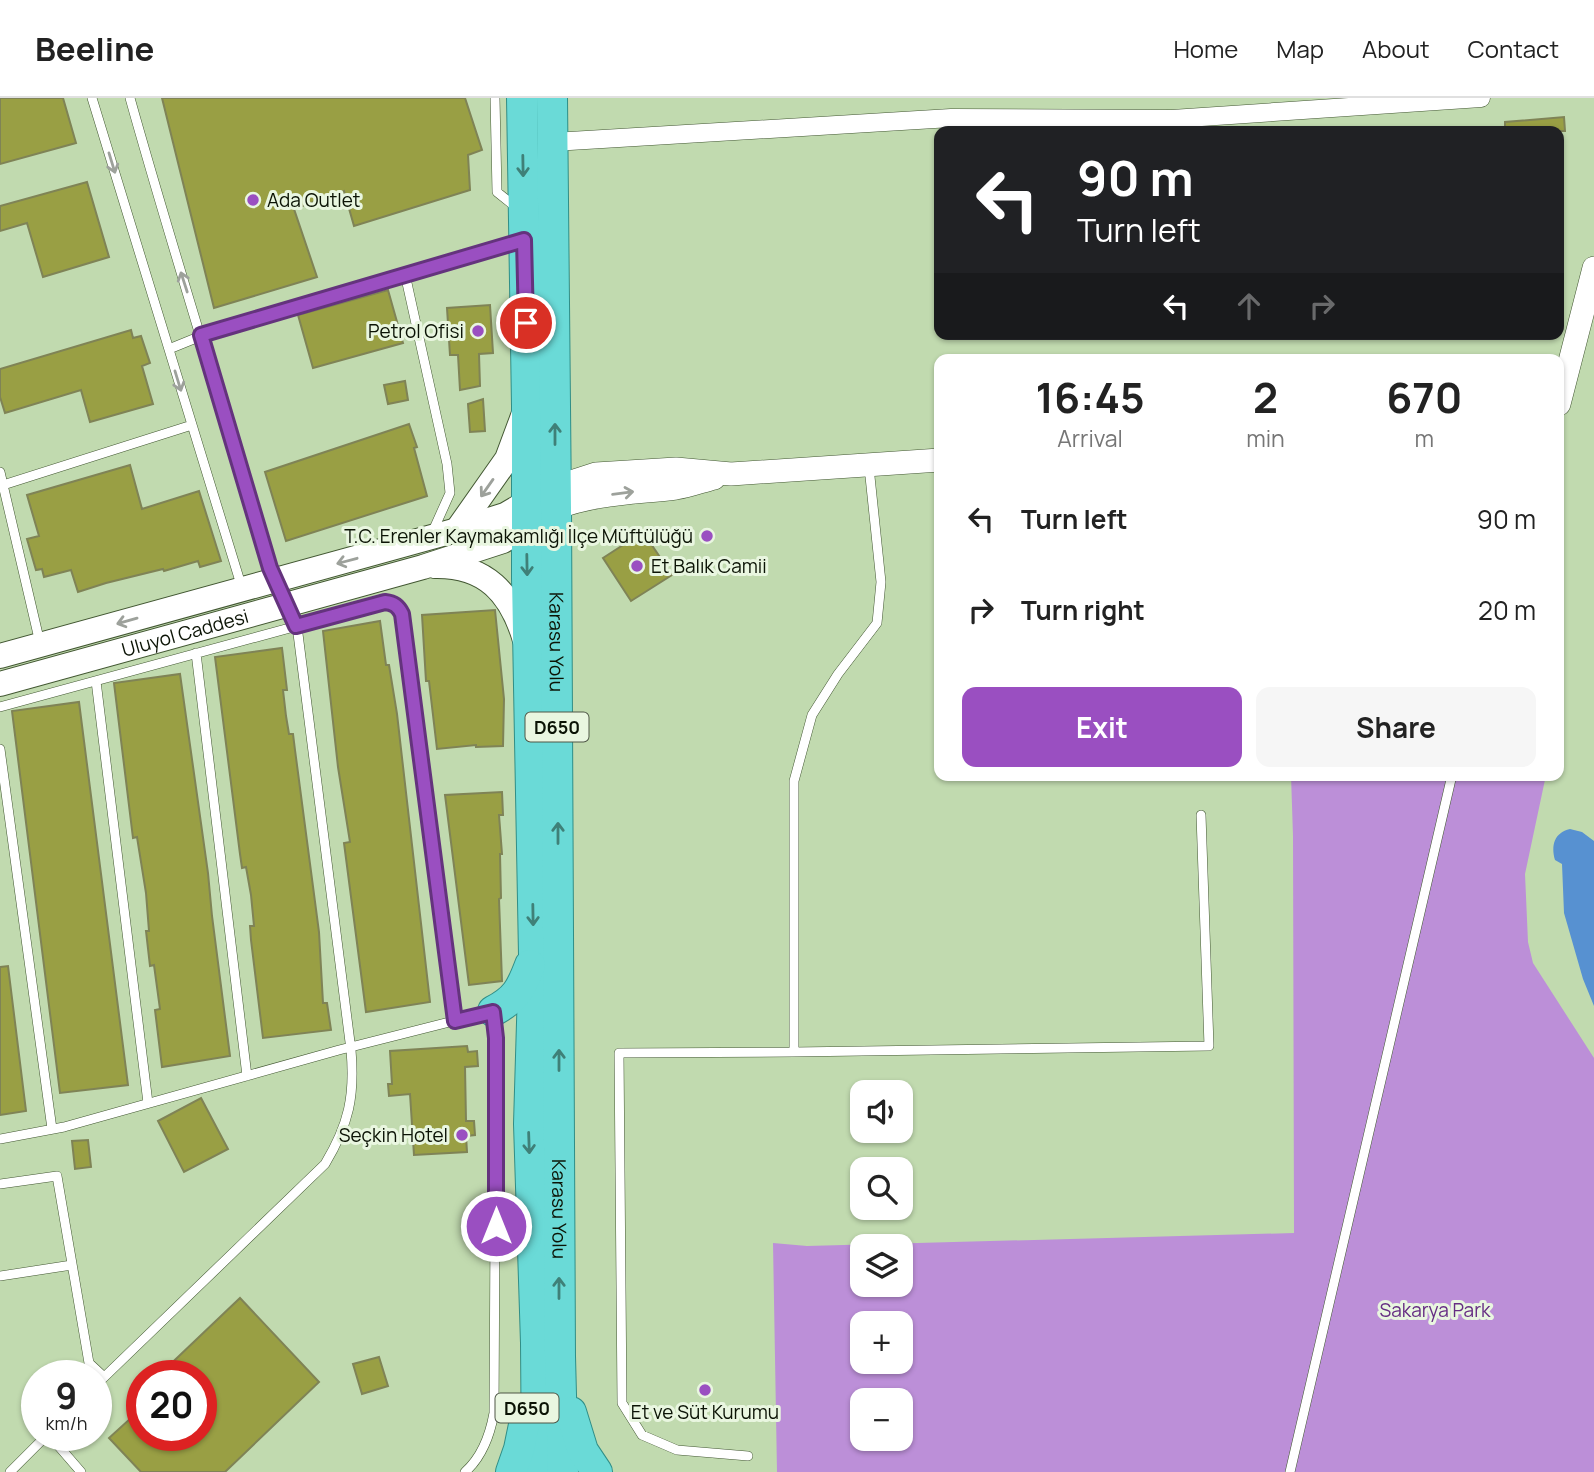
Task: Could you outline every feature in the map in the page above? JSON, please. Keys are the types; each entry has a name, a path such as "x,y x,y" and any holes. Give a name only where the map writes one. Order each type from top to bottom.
{"highway":[{"name":"Karasu Yolu","path":"548,1350 556,498 552,99"},
{"name":"Karasu Yolu","path":"522,103 534,955 529,1124 548,1350"},
{"path":"493,1012 511,1002 522,986 534,955"},
{"name":"D650","path":"511,1472 548,1350"},
{"name":"D650","path":"537,1472 548,1350"},
{"name":"D650","path":"548,1350 563,1472"},
{"path":"548,1350 583,1451 597,1472"}],"main road":[{"path":"457,530 507,459 527,406"},
{"path":"527,513 556,498"},
{"name":"Uluyol Caddesi","path":"0,684 163,638 284,600 423,567 503,541 527,513"},
{"name":"Uluyol Caddesi","path":"0,656 242,589 284,600 429,538 505,515 527,513"},
{"path":"423,567 443,566 473,572 496,586 512,608 529,656"},
{"path":"0,665 41,650 41,645"}],"street":[{"path":"553,142 951,118 1172,119 1481,98"},
{"path":"1564,385 1594,268"},
{"path":"556,498 576,501 679,488 723,475 934,460"}],"lane":[{"path":"92,98 242,589"},
{"path":"112,1369 326,1164 348,1120 353,1074 284,600 270,568 130,98"},
{"path":"169,349 201,335 405,274 524,226 497,192 495,98"},
{"path":"405,274 447,464 450,493 429,538"},
{"path":"2,486 192,425"},
{"path":"794,1052 794,781 812,715 838,674 877,623 881,582 869,465"},
{"path":"0,471 41,645"},
{"path":"0,707 196,653 284,600 385,602 399,607 455,1021"},
{"path":"196,653 247,1076"},
{"path":"96,681 148,1103"},
{"path":"0,749 52,1129"},
{"path":"1290,1472 1451,781"},
{"path":"748,1456 677,1450 642,1435 622,1403 619,1053 1209,1046 1201,815"},
{"path":"0,1139 52,1129 351,1047 493,1012 496,1038 494,1413 491,1432 465,1472"},
{"path":"0,1184 57,1176 88,1360"},
{"path":"0,1276 72,1265"},
{"path":"10,1472 32,1451"},
{"path":"62,1451 81,1472"}],"green space":[{"name":"Sakarya Park","path":"1291,781 1545,781 1525,874 1528,942 1533,963 1594,1058 1594,1472 777,1472 773,1243 807,1246 850,1245 850,1297 913,1297 913,1243 1294,1233"}],"water":[{"path":"1570,829 1582,832 1594,841 1594,1006 1583,979 1564,913 1562,864 1555,860 1554,855 1555,840 1560,833"}],"building":[{"path":"0,98 63,98 76,143 0,164"},
{"name":"Ada Outlet","path":"162,98 465,98 482,150 468,155 470,190 354,226 344,191 294,209 317,277 214,308"},
{"path":"1564,117 1565,131 1564,126 1505,126 1505,122"},
{"path":"87,182 109,257 43,277 27,223 0,231 0,206"},
{"path":"388,290 403,343 313,368 298,315"},
{"path":"490,305 493,353 479,354 480,386 460,390 458,355 450,355 447,308"},
{"path":"131,330 133,338 141,336 150,363 142,366 153,404 90,422 81,390 5,413 0,397 0,369"},
{"path":"405,381 408,400 388,404 384,385"},
{"path":"483,399 485,431 470,432 468,404"},
{"path":"409,424 417,447 414,448 427,496 286,541 265,472"},
{"path":"130,465 142,509 199,491 221,561 200,567 198,561 78,592 71,570 44,577 42,569 36,570 27,539 39,536 27,495"},
{"name":"Et Balık Camii","path":"643,532 672,575 631,601 603,558"},
{"path":"495,610 504,699 503,746 476,745 437,749 429,681 426,681 422,615"},
{"path":"380,621 397,714 430,1002 366,1012 344,843 350,842 338,767 323,631"},
{"path":"282,648 287,690 283,690 286,716 289,734 293,734 319,932 323,1003 327,1003 331,1030 263,1038 251,940 250,926 254,926 251,895 246,867 242,868 215,657"},
{"path":"180,674 230,1056 162,1067 155,1010 160,1009 154,965 150,966 146,931 149,931 146,893 137,837 133,838 114,683"},
{"path":"79,702 128,1085 60,1093 12,711"},
{"path":"502,792 503,815 499,815 502,854 499,899 502,981 469,985 445,795"},
{"path":"8,966 26,1111 0,1115 0,967"},
{"path":"467,1046 468,1052 477,1051 478,1066 465,1067 466,1121 474,1121 475,1135 466,1136 467,1152 414,1155 410,1094 389,1096 388,1084 392,1084 390,1051"},
{"path":"201,1098 228,1149 184,1172 158,1121"},
{"path":"88,1140 91,1167 75,1169 72,1141"},
{"path":"240,1298 319,1382 225,1472 141,1472 112,1441 112,1435 126,1423 126,1451 217,1451 217,1360 175,1360"},
{"path":"379,1357 388,1386 362,1394 353,1364"}],"place":[{"name":"Ada Outlet","path":"253,200"},
{"name":"Petrol Ofisi","path":"478,331"},
{"name":"T.C. Erenler Kaymakamlığı İlçe Müftülüğü","path":"707,536"},
{"name":"Et Balık Camii","path":"637,566"},
{"name":"Seçkin Hotel","path":"462,1135"},
{"name":"Et ve Süt Kurumu","path":"705,1390"}],"route":[{"path":"496,1226 496,1038 493,1012 455,1021 449,992 402,614 399,607 385,602 296,626 270,568 201,335 524,240 526,323"}]}
